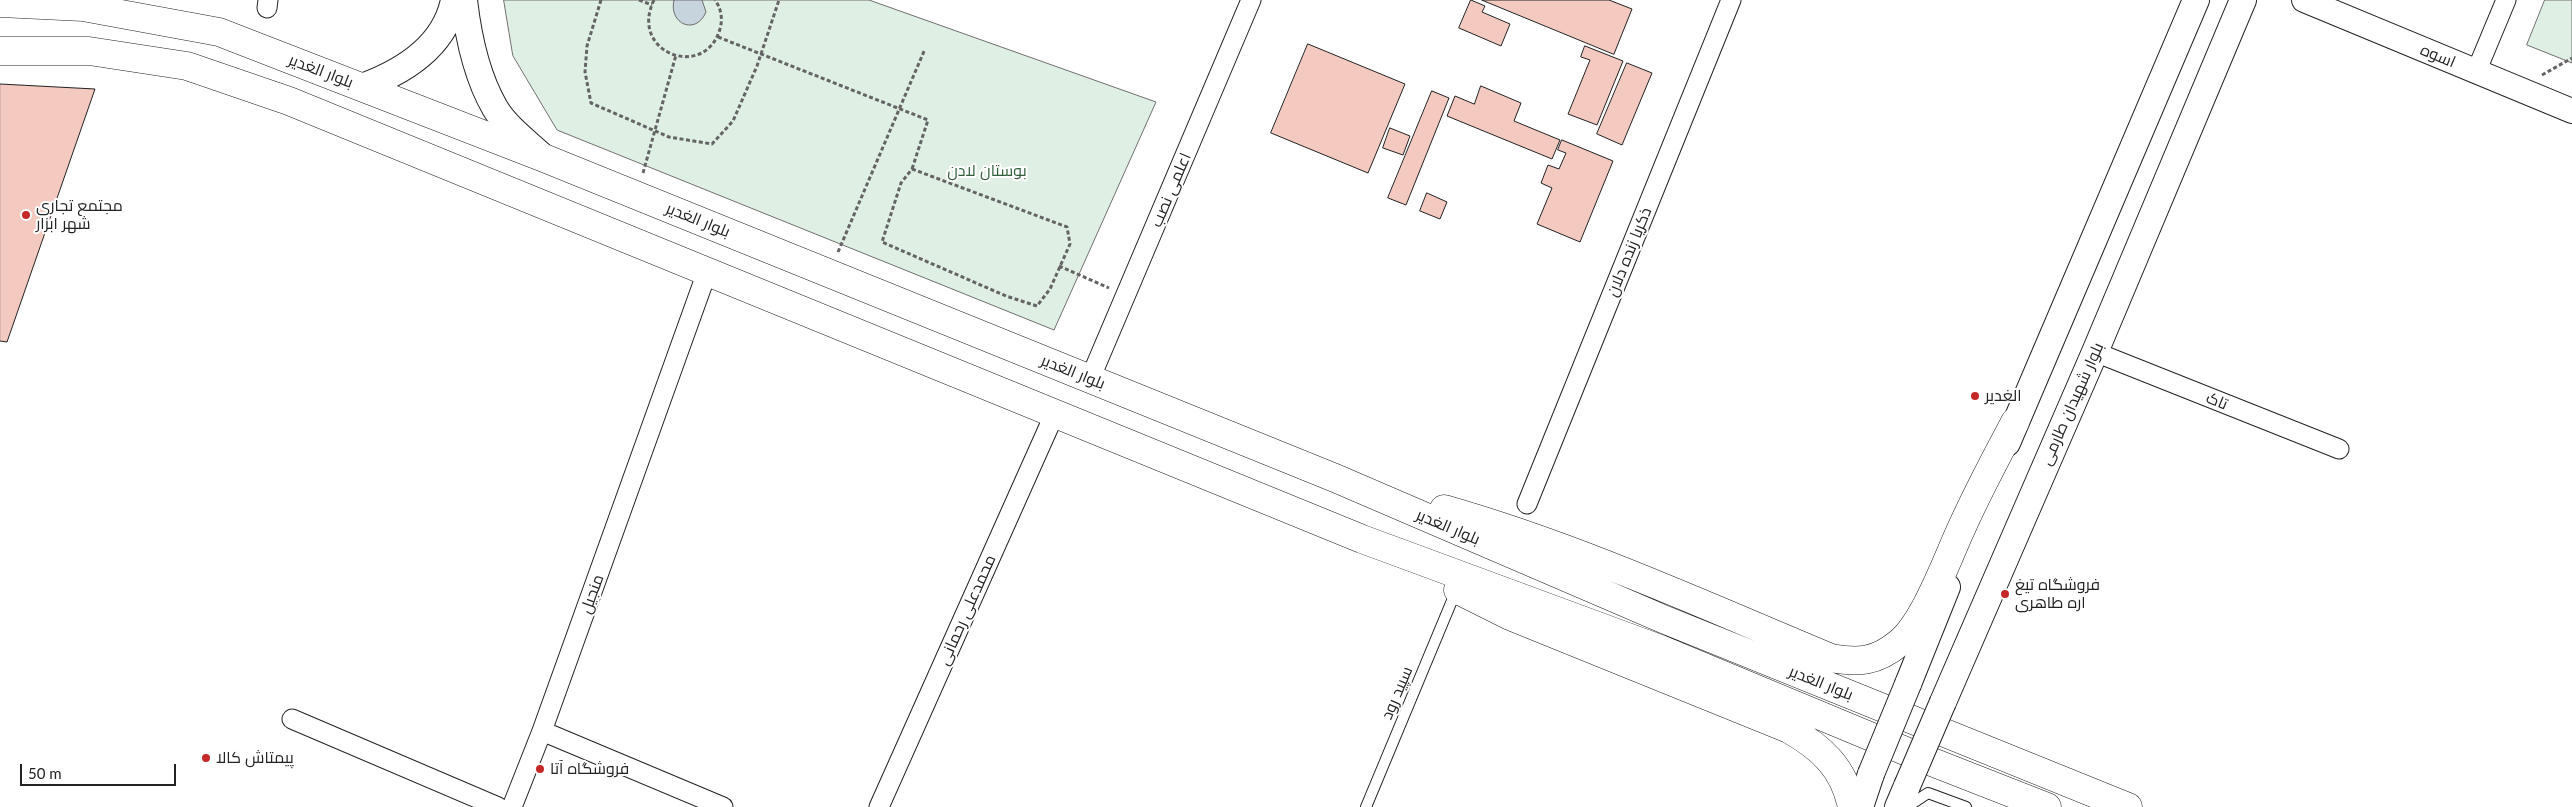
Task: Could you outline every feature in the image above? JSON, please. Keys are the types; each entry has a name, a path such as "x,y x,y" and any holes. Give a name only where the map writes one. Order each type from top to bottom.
{"main road":[{"path":"362,87 402,70 422,54 434,42 452,15 454,0"},
{"path":"464,0 467,28 481,73 495,108 514,130 544,158"},
{"path":"1860,807 1871,774 2015,422 2196,0"},
{"name":"بلوار شهیدان طارمی","path":"1904,800 1954,675 2095,352 2243,0"},
{"name":"بلوار الغدیر","path":"6,3 83,7 219,32 544,158 1335,478 1663,620 2128,807"},
{"name":"بلوار الغدیر","path":"0,51 90,51 187,66 289,101 1362,539 1660,649 2047,807"},
{"path":"1335,478 1491,523 1611,567 1831,658 1856,663 1875,657 1899,643 1921,615 1979,489 2015,422"},
{"path":"1362,539 1510,616 1788,728 1814,743 1831,760 1844,781 1852,807"}],"street":[{"name":"اعلمی نصب","path":"1090,379 1252,0"},
{"name":"ذکریا زنده دلان","path":"1527,504 1731,0"},
{"name":"اسوه","path":"2304,0 2572,111"},
{"path":"2476,72 2506,0"},
{"name":"منجیل","path":"512,807 542,731 708,272"},
{"name":"تاک","path":"2095,352 2339,449"},
{"name":"محمدعلی رحمانی","path":"879,807 1055,414"},
{"path":"292,720 498,807"},
{"path":"542,731 723,807"}],"lane":[{"name":"سپید رود","path":"1366,807 1457,590"},
{"path":"1904,800 1928,793 1966,807"}],"path":[{"path":"602,0 587,46 585,72 591,103 669,137 712,144 733,121 761,54 779,0"},
{"path":"638,0 652,5"},
{"path":"654,0 648,23 651,35 658,46 676,56 690,57 701,53 711,46 718,37 721,14 715,0"},
{"path":"718,37 928,120 912,169 901,183 882,242 1006,296 1037,306 1050,289 1070,244 1067,227 912,169"},
{"path":"829,273 925,49"},
{"path":"637,196 676,56"},
{"path":"1059,266 1126,295"}],"green space":[{"name":"بوستان لادن","path":"504,0 869,0 1156,102 1054,330 557,130 513,56"},
{"path":"2545,0 2572,0 2572,63 2527,45"}],"shaded area":[{"path":"674,0 702,0 706,12 696,24 684,24 675,15 673,8"}],"building":[{"path":"1471,0 1485,6 1482,12 1510,24 1501,46 1459,28"},
{"path":"1482,0 1609,0 1632,9 1614,54"},
{"path":"1308,44 1405,84 1368,173 1271,133"},
{"path":"1585,46 1623,61 1597,125 1568,114 1590,60 1581,57"},
{"path":"1627,63 1652,73 1622,145 1597,134"},
{"name":"مجتمع تجاری شهر ابزار","path":"0,84 95,89 7,342 0,341"},
{"path":"1481,86 1521,103 1514,121 1560,140 1552,159 1447,116 1455,96 1474,104"},
{"path":"1432,91 1449,98 1406,205 1388,198"},
{"path":"1390,128 1410,136 1403,155 1383,148"},
{"path":"1562,140 1613,161 1580,242 1537,224 1552,188 1541,183 1548,165 1559,169 1566,153 1558,150"},
{"path":"1427,193 1447,202 1440,219 1420,211"}],"place":[{"name":"مجتمع تجاری شهر ابزار","path":"26,215"},
{"name":"الغدیر","path":"1975,396"},
{"name":"فروشگاه تیغ اره طاهری","path":"2005,594"},
{"name":"پیمتاش کالا","path":"206,758"},
{"name":"فروشگاه آتا","path":"540,769"}]}
